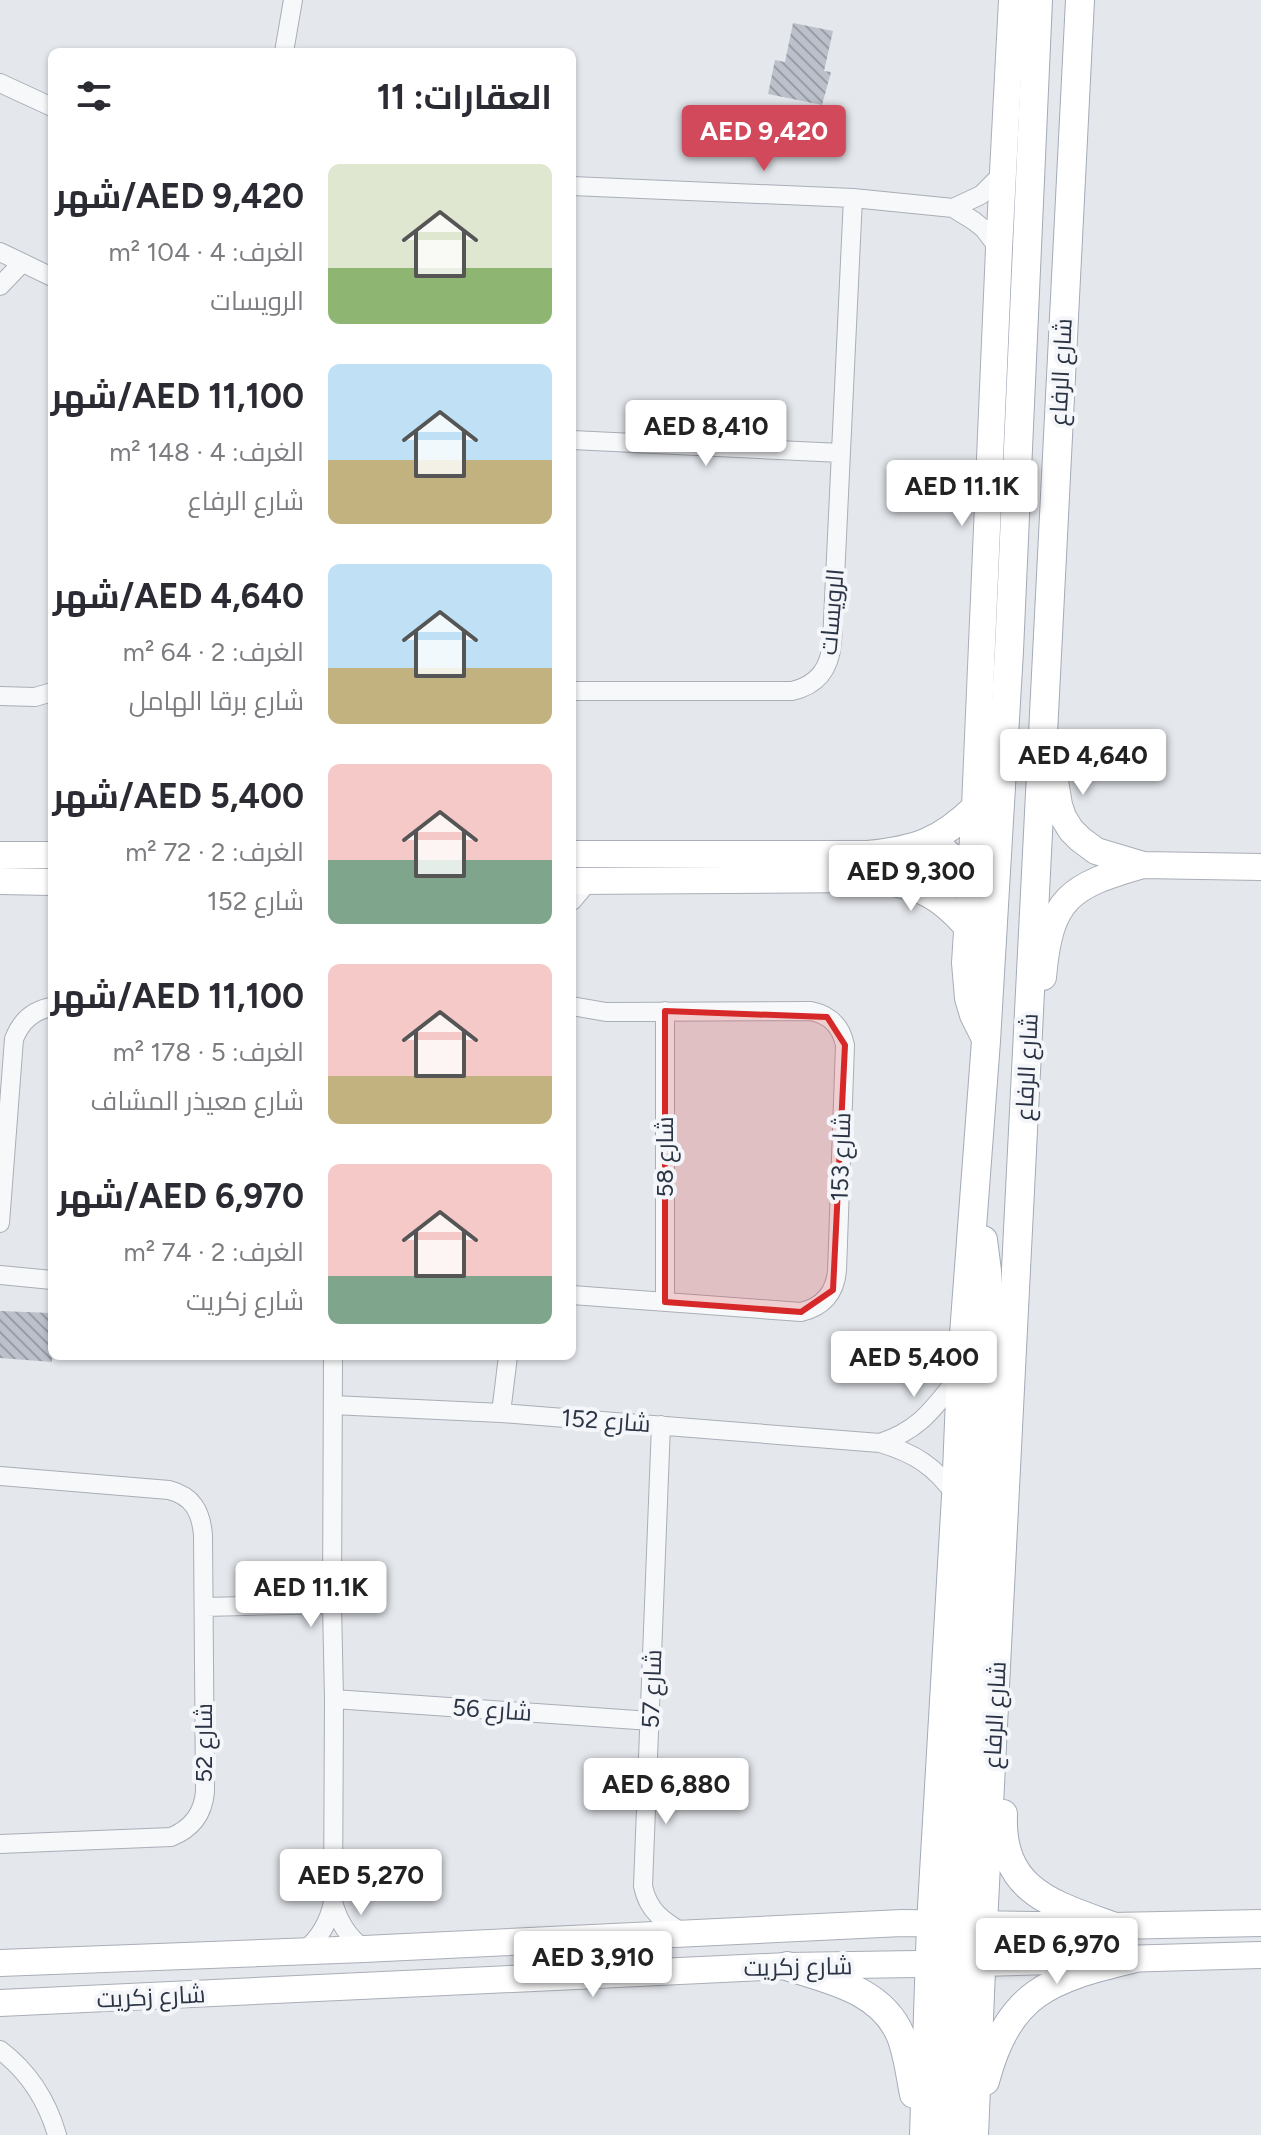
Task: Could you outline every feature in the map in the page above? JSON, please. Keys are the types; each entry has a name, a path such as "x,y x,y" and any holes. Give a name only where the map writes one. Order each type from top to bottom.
{"main road":[{"name":"شارع الرفاع","path":"923,2135 945,1964 961,1374 986,1041 1009,651 1038,0"},
{"name":"شارع الرفاع","path":"945,1924 995,1722 1080,0"},
{"path":"949,2135 945,1964 957,1949 945,1931 945,1924 957,1874 988,1326 987,1271 974,1190"},
{"path":"995,1722 1002,1763 1004,1841 1014,1867 1021,1879 1042,1898 1112,1926"},
{"path":"975,2128 993,2056 1009,2024 1023,2006 1038,1992 1061,1979 1132,1959"},
{"name":"شارع الرفاع","path":"945,1964 975,2128"},
{"path":"787,1966 858,1991 881,2006 891,2018 905,2049 923,2135"}],"street":[{"path":"285,48 293,0"},
{"name":"شارع الرفاع","path":"986,1041 973,1015 965,972 1012,0"},
{"path":"0,83 48,105"},
{"path":"953,208 981,195 1003,173"},
{"path":"576,186 853,198 953,208 984,229 999,249"},
{"name":"الرويسات","path":"576,691 792,691 819,679 829,662 853,198"},
{"path":"0,252 48,275"},
{"path":"0,286 22,263"},
{"path":"576,440 841,453"},
{"path":"0,696 35,697 48,693"},
{"path":"1044,717 1063,817 1071,830 1096,851 1143,865 1261,867"},
{"path":"578,888 868,866 938,837 975,807"},
{"path":"576,854 868,866 931,894 967,927"},
{"path":"0,855 48,855"},
{"path":"1027,1054 1040,1008 1047,938 1057,915 1070,895 1086,884 1143,865"},
{"path":"0,881 48,882"},
{"name":"شارع 153","path":"576,1007 606,1012 811,1011 834,1022 845,1045 837,1271 833,1290 820,1305 801,1312 576,1295"},
{"path":"0,1223 14,1039 28,1017 48,1008"},
{"name":"شارع 58","path":"665,1011 665,1302"},
{"path":"0,1275 48,1280"},
{"path":"304,1951 326,1924 333,1902 333,1360"},
{"path":"501,1413 508,1360"},
{"path":"880,1443 917,1425 961,1374"},
{"name":"شارع 152","path":"333,1405 501,1413 880,1443 903,1450 927,1464 956,1496"},
{"name":"شارع 57","path":"661,1425 643,1886 654,1913 685,1934"},
{"name":"شارع 52","path":"0,1476 160,1489 186,1496 197,1508 202,1526 205,1792 202,1809 179,1834 163,1838 0,1844"},
{"path":"204,1607 332,1604"},
{"name":"شارع 56","path":"334,1699 651,1721"},
{"path":"333,1902 344,1929 364,1949"},
{"name":"شارع زكريت","path":"0,1963 945,1924 1112,1926 1261,1923"},
{"path":"945,1924 919,1930 924,1943 921,1955 945,1964"},
{"name":"شارع زكريت","path":"0,2003 787,1966 1261,1955"},
{"path":"0,2050 32,2081 48,2108 57,2135"}],"highlighted area":[{"path":"665,1011 827,1017 845,1045 833,1290 801,1312 665,1302"}],"building":[{"path":"793,23 833,31 824,71 831,72 822,105 768,94 775,60 785,62"},
{"path":"0,1311 48,1313 48,1360 52,1362 0,1358"}]}
